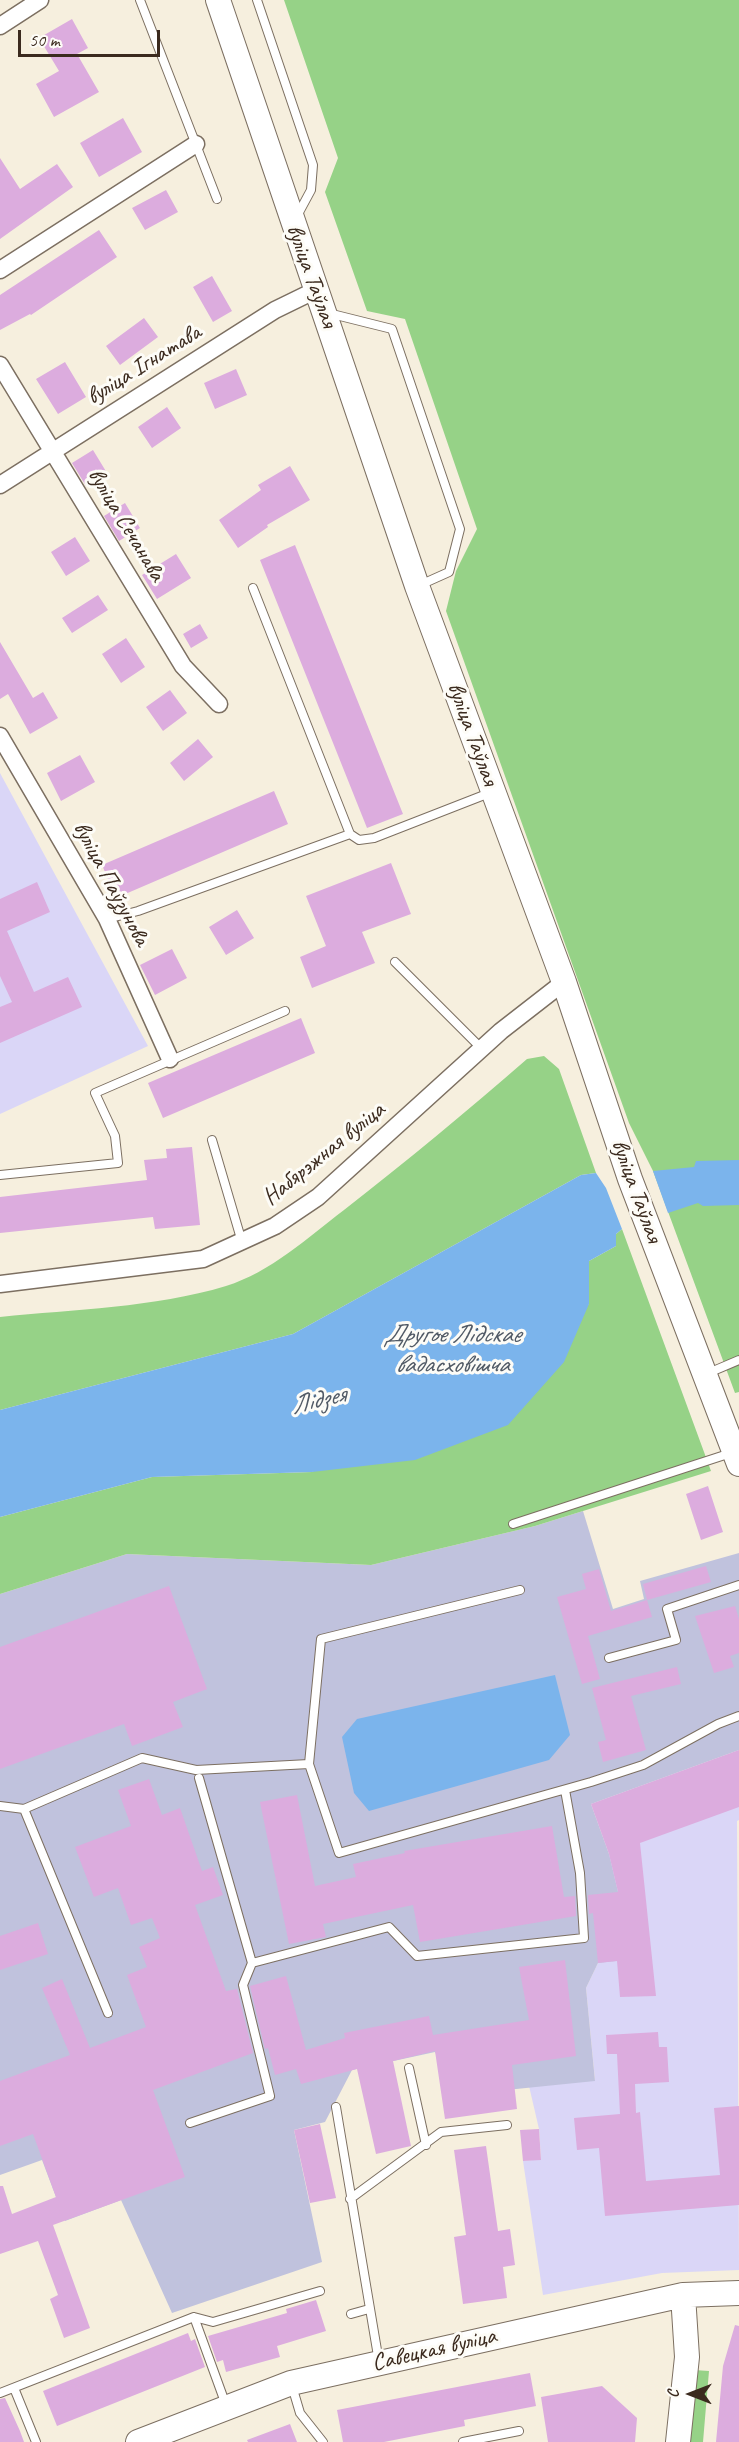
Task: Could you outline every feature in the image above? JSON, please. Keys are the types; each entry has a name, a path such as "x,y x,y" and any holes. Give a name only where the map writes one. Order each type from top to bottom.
{"main road":[{"name":"вуліца Таўлая","path":"218,0 292,225 417,586 564,982 630,1179 737,1458"},
{"name":"Савецкая вуліца","path":"138,2442 291,2383 683,2295 739,2293"},
{"path":"678,2442 687,2357 683,2295"}],"street":[{"path":"0,26 40,0"},
{"path":"0,270 196,144"},
{"name":"вуліца Ігнатава","path":"0,485 275,310 320,301"},
{"name":"вуліца Сечанава","path":"0,365 183,666 219,704"},
{"name":"вуліца Паўзунова","path":"0,736 107,919 170,1059"},
{"name":"Набярэжная вуліца","path":"0,1284 203,1260 275,1226 318,1197 481,1048 564,982"}],"lane":[{"path":"140,0 217,199"},
{"path":"257,0 313,165 311,190 292,225"},
{"path":"320,301 392,329 460,529 449,572 417,586"},
{"path":"253,588 350,834 359,840 374,838 493,791"},
{"path":"107,919 138,911 350,834"},
{"path":"395,962 481,1048"},
{"path":"0,1175 118,1162 115,1136 95,1093 285,1011"},
{"path":"212,1140 242,1243"},
{"path":"706,1374 739,1360"},
{"path":"513,1524 737,1458"},
{"path":"609,1658 676,1640 667,1609 739,1585"},
{"path":"520,1590 321,1639 309,1764 339,1853 565,1790 643,1764 718,1724 739,1716"},
{"path":"0,1806 24,1809 142,1758 196,1770 309,1764"},
{"path":"190,2123 270,2096 243,1985 252,1963 199,1778"},
{"path":"252,1963 389,1927 417,1956 584,1938 580,1873 565,1790"},
{"path":"24,1809 108,2013"},
{"path":"409,2068 426,2145"},
{"path":"336,2107 379,2362"},
{"path":"351,2199 441,2132 507,2126"},
{"path":"0,2394 194,2317 213,2322 320,2291"},
{"path":"351,2314 369,2309"},
{"path":"194,2317 227,2408"},
{"path":"291,2383 300,2413 323,2442"},
{"path":"14,2388 36,2442"},
{"path":"463,2442 519,2431"}],"shaded area":[{"path":"0,773 148,1046 0,1114"},
{"path":"583,1511 613,1609 644,1599 640,1581 739,1553 739,1750 591,1804 609,1854 618,1892 625,1960 598,1963 586,1988 595,2081 457,2095 435,2052 352,2070 325,2122 294,2130 322,2262 172,2313 121,2200 65,2221 42,2160 0,2175 0,1594 127,1554 371,1565 535,1526"},
{"path":"739,1750 739,1820 737,1821 739,2270 662,2273 543,2295 523,2161 541,2159 539,2129 529,2086 595,2080 586,1988 598,1963 609,1854 591,1804"}],"green space":[{"path":"284,0 739,0 739,1392 735,1393 653,1171 629,1123 446,611 456,571 477,529 405,319 367,311 325,192 338,158"},
{"path":"544,1056 559,1069 596,1173 581,1175 293,1334 0,1410 0,1317 114,1307 170,1299 242,1280 273,1263 302,1243 414,1154 527,1059"},
{"path":"622,1229 711,1471 535,1526 371,1565 127,1554 0,1594 0,1517 152,1477 312,1472 589,1304 589,1261 616,1246 616,1234"},
{"path":"694,2370 709,2371 703,2442 688,2442"}],"water":[{"path":"739,1160 739,1205 703,1206 698,1203 668,1213 653,1171 694,1167 696,1161"},
{"name":"Другое Лідскае вадасховішча","path":"596,1173 606,1188 622,1229 616,1234 616,1246 589,1261 589,1304 564,1362 508,1425 415,1460 312,1472 152,1477 0,1517 0,1410 293,1334 581,1175"},
{"path":"555,1675 570,1735 549,1760 369,1811 354,1793 342,1737 357,1719"}],"building":[{"path":"72,19 88,48 77,54 99,92 54,117 36,84 59,71 39,38"},
{"path":"123,118 142,152 99,177 80,143"},
{"path":"0,158 20,189 57,164 73,187 0,239"},
{"path":"166,190 178,212 145,230 132,208"},
{"path":"99,230 117,257 31,315 0,330 0,295"},
{"path":"212,276 232,311 213,322 193,287"},
{"path":"144,318 158,337 120,365 106,346"},
{"path":"65,362 86,397 58,414 36,379"},
{"path":"236,369 247,395 215,409 204,383"},
{"path":"167,407 181,428 152,448 138,427"},
{"path":"93,450 107,473 86,486 72,463"},
{"path":"290,466 310,500 267,525 268,527 238,548 219,520 261,490 258,485"},
{"path":"125,503 140,528 119,541 104,516"},
{"path":"75,537 90,561 66,576 51,552"},
{"path":"295,545 403,814 367,828 260,560"},
{"path":"176,554 191,578 157,599 142,575"},
{"path":"98,595 108,610 72,633 62,618"},
{"path":"200,624 208,638 191,648 183,634"},
{"path":"126,638 145,667 121,683 102,654"},
{"path":"0,642 33,698 43,692 58,718 30,734 8,694 0,699"},
{"path":"170,690 187,713 163,731 146,707"},
{"path":"198,739 213,757 184,781 170,763"},
{"path":"80,755 95,782 61,801 47,773"},
{"path":"274,791 288,824 116,898 102,865"},
{"path":"391,863 411,914 362,932 375,963 312,988 300,957 326,946 306,896"},
{"path":"37,882 50,912 7,931 34,992 68,977 82,1007 0,1043 0,1007 12,1002 0,976 0,899"},
{"path":"237,910 254,938 226,955 209,927"},
{"path":"172,949 187,978 155,995 140,965"},
{"path":"301,1018 315,1053 163,1118 148,1083"},
{"path":"192,1147 200,1225 155,1229 153,1217 0,1233 0,1197 147,1180 144,1160 167,1158 166,1149"},
{"path":"708,1486 723,1532 701,1540 686,1494"},
{"path":"706,1566 711,1582 647,1600 643,1584"},
{"path":"599,1569 611,1611 647,1600 652,1617 588,1636 600,1679 582,1684 557,1597 586,1589 582,1574"},
{"path":"169,1586 207,1689 173,1702 183,1727 132,1746 124,1724 0,1769 0,1647"},
{"path":"735,1606 739,1619 739,1653 730,1656 734,1667 714,1673 695,1616"},
{"path":"677,1667 681,1684 631,1696 646,1750 603,1762 598,1742 606,1740 592,1688"},
{"path":"739,1750 739,1807 640,1843 656,1996 620,1997 617,1961 598,1963 593,1913 589,1914 588,1895 618,1892 609,1854 591,1804"},
{"path":"149,1779 162,1815 180,1808 202,1871 213,1867 223,1895 195,1905 226,1991 237,1989 253,2053 153,2090 185,2177 53,2225 90,2328 64,2338 50,2299 58,2295 38,2241 0,2254 0,2186 3,2186 12,2214 56,2197 33,2134 0,2146 0,2081 70,2055 42,1988 62,1979 90,2048 146,2027 127,1975 147,1967 139,1947 160,1938 152,1918 131,1925 118,1888 94,1897 75,1847 131,1826 118,1790"},
{"path":"297,1795 315,1886 356,1877 353,1864 405,1853 404,1851 552,1826 564,1897 575,1896 576,1916 420,1942 413,1905 323,1924 326,1937 289,1944 260,1802"},
{"path":"38,1923 48,1954 0,1970 0,1936"},
{"path":"565,1960 576,2056 512,2065 517,2109 445,2119 435,2051 393,2061 411,2146 376,2154 357,2069 301,2084 296,2069 275,2075 268,2048 265,2049 250,1986 286,1976 306,2050 345,2038 344,2033 429,2016 433,2035 529,2020 519,1967"},
{"path":"658,2032 659,2047 667,2047 669,2082 635,2084 636,2113 640,2112 646,2181 720,2175 714,2108 739,2106 739,2205 605,2216 599,2148 577,2150 574,2118 620,2114 617,2054 607,2054 606,2035"},
{"path":"320,2124 336,2198 310,2203 294,2130"},
{"path":"539,2129 541,2160 523,2161 520,2130"},
{"path":"486,2146 498,2231 510,2229 515,2265 503,2267 507,2298 463,2304 454,2237 466,2235 454,2150"},
{"path":"316,2300 326,2331 277,2346 280,2357 226,2372 223,2360 217,2362 208,2336 287,2313 286,2309"},
{"path":"735,2325 739,2326 739,2442 716,2442 723,2366"},
{"path":"188,2333 191,2341 195,2339 205,2367 57,2426 43,2391"},
{"path":"530,2373 536,2406 464,2420 465,2426 384,2442 343,2442 337,2410"},
{"path":"602,2386 637,2418 635,2442 548,2442 541,2397"},
{"path":"5,2398 24,2442 0,2442 0,2399"},
{"path":"290,2424 297,2442 248,2442 247,2440"}],"water label":[{"name":"Лідзея","path":"318,1401"}]}
